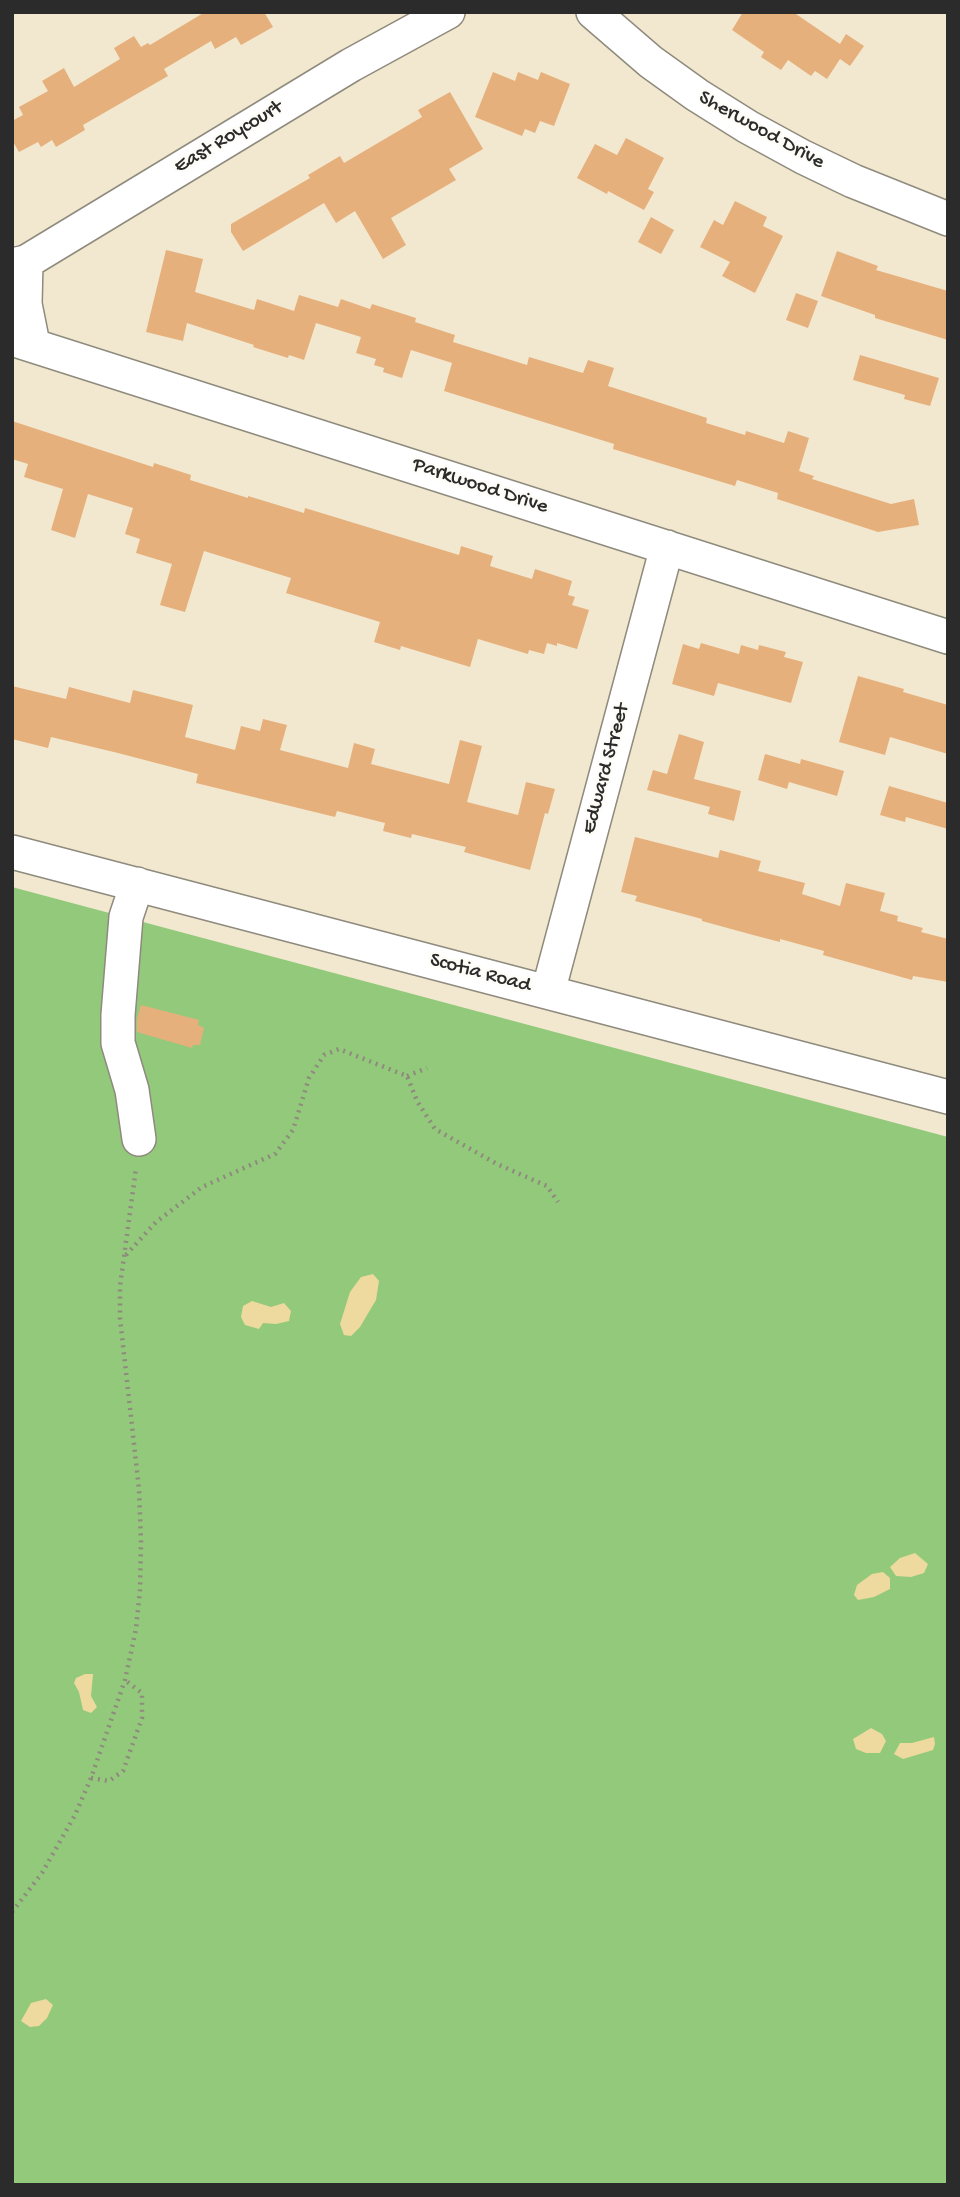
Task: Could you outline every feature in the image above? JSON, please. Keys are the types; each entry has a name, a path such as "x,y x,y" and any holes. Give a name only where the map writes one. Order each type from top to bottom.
{"street":[{"name":"East Roycourt","path":"19,263 351,65 448,12"},
{"name":"Sherwood Drive","path":"593,12 651,62 696,95 748,127 853,181 948,219"},
{"path":"19,263 25,304 23,342"},
{"name":"Parkwood Drive","path":"23,342 948,636"},
{"name":"Edward Street","path":"548,992 667,547"},
{"name":"Scotia Road","path":"12,852 948,1097"},
{"path":"136,884 126,917 118,1044 132,1090 139,1139"}],"path":[{"path":"126,1256 156,1222 202,1187 275,1154 293,1130 309,1078 324,1055 339,1049 407,1076 426,1068"},
{"path":"407,1076 435,1129 497,1164 547,1186 558,1202"},
{"path":"12,1912 42,1873 75,1815 125,1680 136,1629 141,1542 139,1489 120,1318 120,1286 126,1256 139,1139"},
{"path":"91,1777 109,1780 122,1772 142,1718 142,1693 125,1680"}],"green space":[{"path":"12,887 948,1137 948,2185 12,2185"}],"sand":[{"path":"373,1274 379,1281 376,1300 360,1327 351,1336 344,1335 340,1324 350,1292 361,1277"},
{"path":"252,1301 271,1307 284,1303 291,1311 289,1321 263,1323 259,1329 245,1325 241,1317 243,1306"},
{"path":"915,1553 928,1564 924,1573 911,1577 896,1576 890,1567 900,1558"},
{"path":"883,1572 890,1578 890,1589 874,1597 858,1600 854,1595 857,1585 872,1574"},
{"path":"93,1674 91,1696 97,1707 91,1713 83,1710 74,1683 76,1678"},
{"path":"871,1728 882,1734 886,1741 880,1753 866,1753 856,1749 853,1739"},
{"path":"934,1737 933,1750 903,1759 894,1754 900,1743"},
{"path":"46,1999 53,2005 47,2018 39,2026 30,2027 21,2021 31,2003"}],"building":[{"path":"205,12 264,12 273,27 241,45 236,37 215,49 211,41 164,69 168,76 83,125 85,130 56,147 52,140 41,147 38,142 19,152 12,140 12,121 23,115 19,107 48,91 42,81 64,68 74,87 120,59 114,48 134,36 141,47 148,43 150,45"},
{"path":"743,12 793,12 840,44 846,34 864,46 850,66 840,59 827,79 815,71 811,76 788,60 781,70 761,57 764,52 732,30"},
{"path":"493,72 515,81 518,72 538,80 541,72 570,84 554,126 540,121 535,133 525,129 522,136 475,117"},
{"path":"450,92 483,149 449,169 456,180 391,218 406,245 383,259 355,211 336,223 324,203 243,251 231,232 231,224 310,178 308,175 340,156 344,163 422,117 418,110"},
{"path":"626,138 664,158 648,189 654,192 644,210 577,178 595,144 617,155"},
{"path":"735,201 767,217 763,226 783,236 755,293 722,276 730,262 700,247 714,220 723,225"},
{"path":"651,217 674,230 661,254 638,242"},
{"path":"166,250 203,259 195,292 254,310 257,299 294,311 299,295 338,307 341,299 370,309 372,304 416,318 415,322 455,335 453,342 527,365 529,357 583,373 588,360 614,368 608,386 707,418 706,423 745,435 746,431 784,443 788,431 809,438 799,471 814,476 812,479 891,504 914,499 919,525 878,532 777,499 778,493 737,480 735,486 613,449 614,444 444,391 452,363 411,350 402,378 383,372 384,368 374,365 376,359 356,353 361,337 316,323 304,360 253,347 254,345 187,323 183,341 146,332"},
{"path":"837,251 878,266 876,270 948,291 948,340 875,318 875,315 821,296"},
{"path":"796,293 818,301 808,328 786,320"},
{"path":"860,355 939,378 930,406 904,399 905,395 853,380"},
{"path":"12,421 153,467 154,463 191,475 190,480 248,498 304,513 305,508 459,555 461,546 493,556 490,566 532,579 535,569 572,581 568,595 575,597 572,605 589,610 577,649 547,643 544,654 529,650 528,654 478,639 470,667 401,646 400,650 374,642 380,622 286,593 291,578 204,551 185,612 160,605 172,564 136,553 140,539 125,534 133,508 88,494 75,538 51,530 63,489 24,477 28,464 12,459"},
{"path":"701,643 739,654 741,645 758,650 759,645 786,652 784,657 803,662 791,703 718,683 714,696 672,684 683,644 699,649"},
{"path":"858,676 948,705 948,754 890,737 885,755 839,742"},
{"path":"12,686 66,699 69,687 130,703 133,690 193,705 185,737 235,750 241,726 260,731 263,719 287,725 280,750 348,768 354,743 375,749 371,764 449,784 460,740 482,746 467,802 518,815 526,782 555,789 548,814 545,813 530,870 464,852 466,847 412,834 411,838 383,831 385,823 337,811 335,817 196,783 198,774 118,753 51,737 48,748 12,739"},
{"path":"679,734 704,742 694,779 741,791 734,821 708,814 710,807 647,790 653,770 667,774"},
{"path":"765,754 800,764 801,759 844,771 837,796 789,782 787,789 758,780"},
{"path":"889,786 948,803 948,829 906,817 905,822 880,815"},
{"path":"635,837 718,858 720,850 761,861 758,871 805,883 802,894 840,906 846,883 885,893 880,911 898,916 897,921 923,928 921,932 948,939 948,982 913,976 912,980 823,955 824,951 753,935 635,901 637,896 621,892"},
{"path":"141,1005 199,1020 198,1025 204,1028 200,1045 193,1045 192,1048 137,1032"}]}
